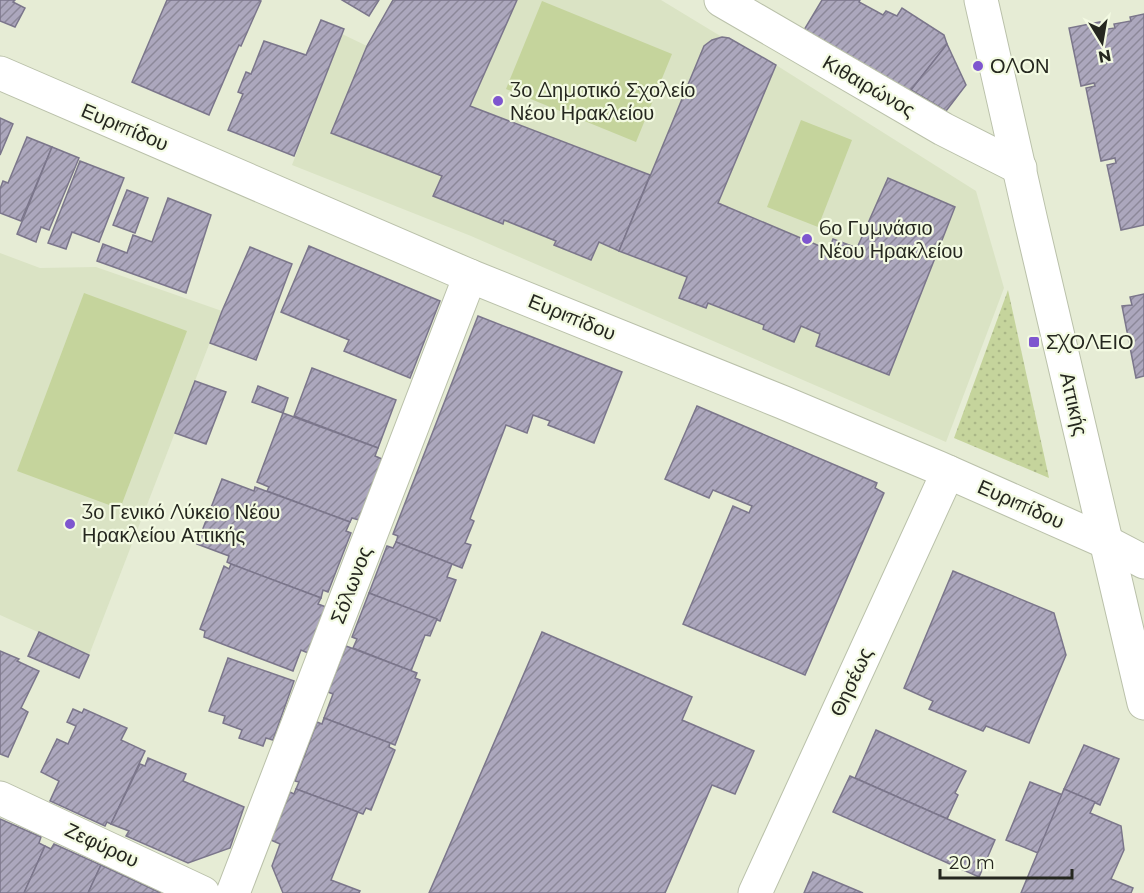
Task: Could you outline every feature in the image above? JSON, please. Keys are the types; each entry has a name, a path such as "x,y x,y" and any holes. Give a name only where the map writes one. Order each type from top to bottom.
{"street":[{"name":"Κιθαιρώνος","path":"721,0 943,129 1020,168"},
{"name":"Αττικής","path":"981,0 1144,703"},
{"name":"Ευριπίδου","path":"0,72 470,276 948,472 1106,542 1144,562"},
{"name":"Σόλωνος","path":"233,893 470,276"},
{"name":"Θησέως","path":"755,893 948,472"},
{"name":"Ζεφύρου","path":"0,798 203,893"}],"shaded area":[{"path":"393,0 661,0 722,37 776,65 976,191 1004,288 946,442 471,236 292,165 342,34 367,46"},
{"name":"3ο Γενικό Λύκειο Νέου Ηρακλείου Αττικής","path":"0,253 40,268 96,267 222,311 89,655 0,615"}],"green space":[{"path":"542,1 672,54 636,142 506,89"},
{"path":"801,120 852,140 818,227 767,207"},
{"path":"1008,290 1049,478 954,438"},
{"path":"84,293 187,331 120,509 17,471"}],"building":[{"path":"0,0 15,0 13,2 25,8 15,27 0,21"},
{"path":"167,0 261,1 209,115 132,82"},
{"path":"342,0 379,0 369,16"},
{"path":"393,0 517,0 470,106 650,175 619,251 599,242 591,260 554,245 556,241 504,220 503,224 433,196 442,176 331,133 367,46"},
{"path":"822,0 860,0 859,2 883,15 886,11 897,16 902,8 944,35 947,44 908,94 804,30"},
{"path":"1144,14 1144,225 1121,230 1107,165 1116,163 1115,158 1101,161 1086,88 1095,86 1094,83 1081,86 1069,28 1100,22 1101,30 1115,28 1114,24 1131,21 1130,17"},
{"path":"321,20 344,29 294,156 228,130 243,94 238,92 246,72 251,74 264,41 306,55"},
{"path":"722,37 729,38 776,65 718,203 829,250 833,239 857,248 888,178 955,207 889,375 816,346 820,334 801,326 794,342 763,329 764,325 708,303 706,308 679,298 687,277 619,251 704,46"},
{"path":"947,44 966,85 946,111 911,90"},
{"path":"0,118 13,124 0,155"},
{"path":"27,137 52,147 21,221 0,213 0,189 3,181 8,183"},
{"path":"52,147 79,158 49,230 41,227 36,242 17,234"},
{"path":"80,161 124,178 99,242 72,232 66,249 48,243"},
{"path":"127,190 148,198 135,233 113,225"},
{"path":"168,198 211,215 186,293 97,261 103,244 127,253 133,235 152,242"},
{"path":"309,246 440,301 410,378 344,351 349,340 281,312"},
{"path":"250,247 292,264 256,360 210,343"},
{"path":"1144,294 1144,376 1136,378 1122,306 1132,305 1130,297"},
{"path":"478,316 622,372 594,443 548,425 550,421 533,415 527,433 506,425 470,519 474,521 465,543 471,545 462,568 396,542 398,536 393,534"},
{"path":"312,368 396,400 378,448 294,416"},
{"path":"195,381 226,392 206,444 175,433"},
{"path":"258,386 288,398 283,413 252,402"},
{"path":"697,406 877,483 875,488 884,493 805,675 683,624 733,506 749,513 752,506 713,490 709,498 665,479"},
{"path":"283,413 378,448 375,456 382,459 359,520 352,518 350,522 267,491 269,487 257,482"},
{"path":"222,479 254,491 255,487 350,522 346,531 351,533 328,592 323,590 321,598 231,564 227,562 229,556 197,544"},
{"path":"396,542 452,564 447,577 456,580 440,621 369,593 387,546 393,548"},
{"path":"231,564 321,598 318,604 326,607 308,653 301,650 293,671 204,637 205,631 200,629 224,566 229,569"},
{"path":"953,571 1054,613 1066,655 1029,743 986,726 983,731 929,709 933,701 904,688"},
{"path":"369,593 437,619 430,636 425,635 411,671 353,648 357,639 352,637"},
{"path":"39,632 89,655 79,678 28,656"},
{"path":"542,632 692,697 682,720 754,751 735,794 712,785 665,893 429,893"},
{"path":"346,646 417,673 415,678 420,680 395,745 324,718 333,694 328,692"},
{"path":"0,651 39,671 21,708 28,712 8,757 0,754"},
{"path":"228,658 294,681 273,740 266,738 263,746 239,738 242,730 223,723 225,716 209,711"},
{"path":"73,709 82,713 84,709 127,728 121,740 145,751 111,824 107,822 105,826 50,801 59,781 41,772 57,739 68,744 76,726 67,722"},
{"path":"324,718 390,743 389,747 395,750 371,810 366,808 363,814 296,789 299,782 295,781 317,722 322,724"},
{"path":"876,730 966,771 955,793 958,795 947,819 855,778"},
{"path":"1084,745 1119,759 1100,805 1064,789"},
{"path":"148,758 186,774 183,781 244,807 230,848 188,863 126,836 129,831 111,824 140,764 145,766"},
{"path":"850,776 995,840 979,877 833,812"},
{"path":"1030,782 1063,795 1038,853 1006,840"},
{"path":"296,789 358,812 331,880 360,891 359,893 283,893 272,866 280,844 271,840 290,792 294,794"},
{"path":"1064,789 1095,802 1090,813 1121,826 1124,850 1111,879 1133,888 1131,893 1021,893"},
{"path":"0,819 41,837 39,843 45,846 24,893 0,893"},
{"path":"54,844 101,865 88,893 24,893 45,846 51,849"},
{"path":"101,865 161,893 88,893"},
{"path":"813,872 863,893 804,893"}],"place":[{"name":"ΟΛΟΝ","path":"978,66"},
{"name":"3ο Δημοτικό Σχολείο Νέου Ηρακλείου","path":"498,101"},
{"name":"6ο Γυμνάσιο Νέου Ηρακλείου","path":"807,239"},
{"name":"ΣΧΟΛΕΙΟ","path":"1034,342"},
{"name":"3ο Γενικό Λύκειο Νέου Ηρακλείου Αττικής","path":"70,524"}]}
